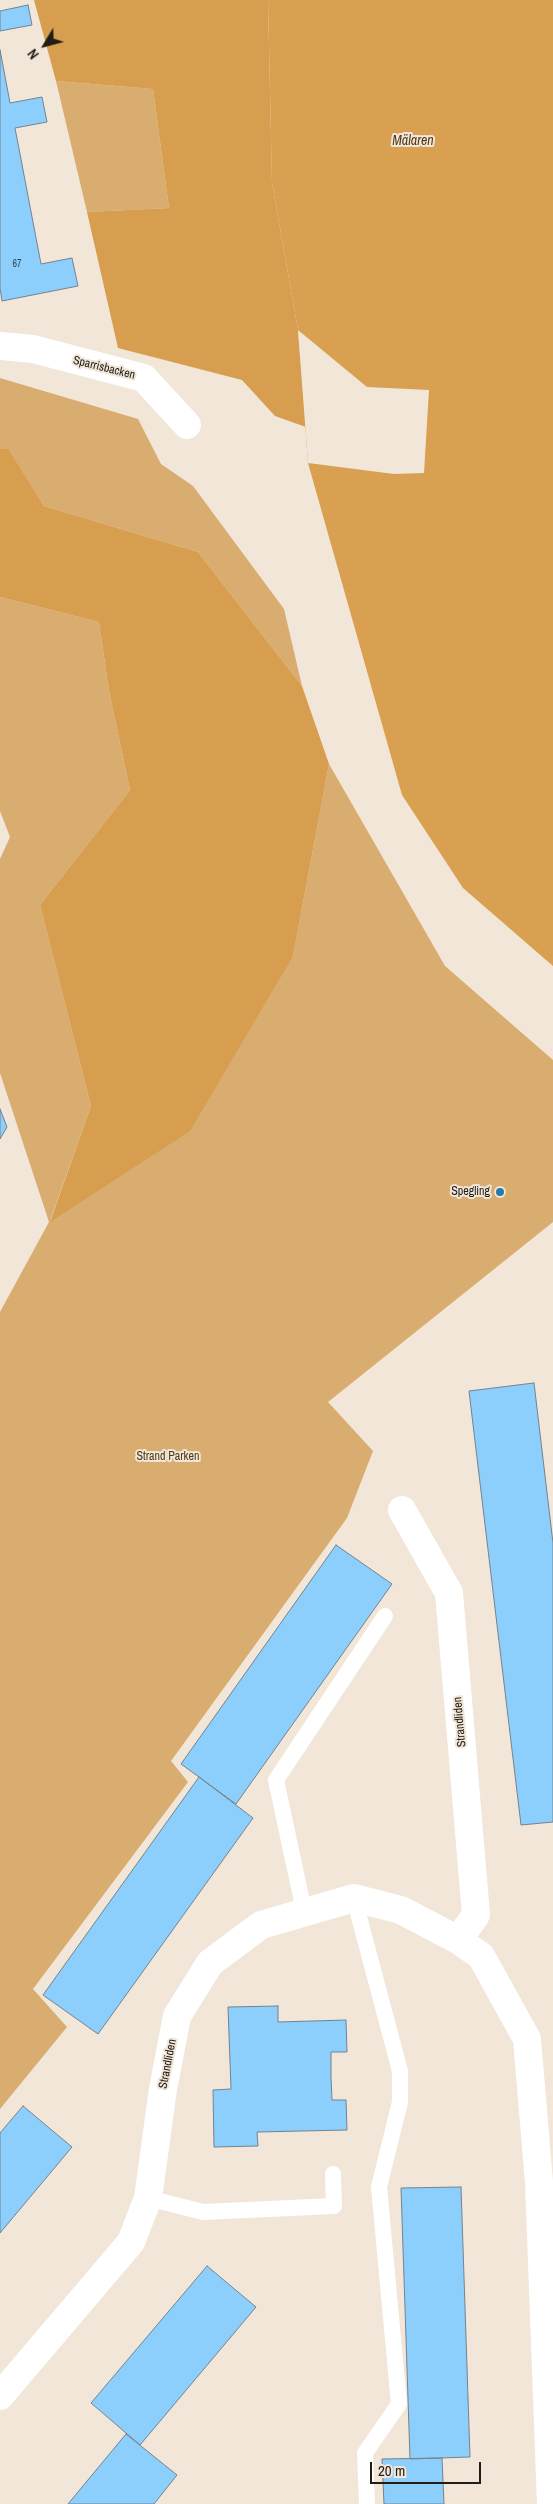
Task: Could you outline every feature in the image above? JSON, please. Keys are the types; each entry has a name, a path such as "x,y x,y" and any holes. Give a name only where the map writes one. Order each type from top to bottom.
{"street":[{"name":"Sparrisbacken","path":"0,346 33,349 144,378 188,426"},
{"name":"Strandliden","path":"402,1510 449,1593 476,1915 458,1940"},
{"name":"Strandliden","path":"0,2396 131,2242 148,2198 163,2089 178,2016 210,1963 261,1925 354,1898 401,1910 458,1940 481,1956 527,2039 539,2182 551,2504"}],"lane":[{"path":"304,1912 276,1780 385,1616"},
{"path":"354,1898 400,2071 400,2102 379,2187 399,2404 365,2453 367,2504"},
{"path":"148,2198 203,2212 334,2206 333,2174"}],"green space":[{"path":"56,81 153,89 169,208 87,212"},
{"path":"0,378 138,419 161,464 193,486 284,609 302,686 198,552 44,506 8,450 0,449"},
{"name":"Strand Parken","path":"0,597 99,622 109,691 130,790 40,905 91,1106 50,1221 293,956 329,764 445,966 553,1060 553,1222 328,1402 373,1451 347,1518 171,1761 188,1782 33,1989 67,2027 0,2109 0,1312 49,1222 0,1073 0,859 10,837 0,811"}],"shaded area":[{"path":"34,0 268,0 272,183 298,330 306,427 275,416 242,380 118,348 87,212 169,208 153,89 56,81"},
{"path":"0,449 8,449 44,506 198,552 302,686 329,764 293,956 190,1131 50,1222 91,1106 40,905 130,790 109,691 99,622 0,597"}],"water":[{"name":"Mälaren","path":"268,0 553,0 553,966 463,888 402,795 308,463 298,330 272,183"}],"pier":[{"path":"298,330 367,387 429,390 424,473 394,474 308,463"}],"building":[{"path":"28,5 32,25 0,31 0,11"},
{"path":"0,50 10,103 42,97 47,122 15,128 41,264 72,258 78,286 2,301 0,288"},
{"path":"0,1109 7,1127 0,1139"},
{"path":"534,1383 553,1543 553,1822 521,1825 469,1391"},
{"path":"336,1545 392,1584 236,1804 181,1764"},
{"path":"199,1777 253,1818 98,2034 43,1995"},
{"path":"278,2006 278,2022 346,2020 347,2052 331,2052 331,2077 332,2100 346,2100 347,2130 257,2132 258,2146 214,2147 213,2090 231,2089 228,2007"},
{"path":"23,2106 72,2147 0,2233 0,2133"},
{"path":"461,2187 470,2457 410,2459 401,2188"},
{"path":"207,2266 256,2307 140,2445 91,2403"},
{"path":"126,2434 177,2475 154,2504 68,2504"},
{"path":"442,2458 444,2504 384,2504 382,2459"}],"place":[{"name":"Spegling","path":"500,1192"}]}
